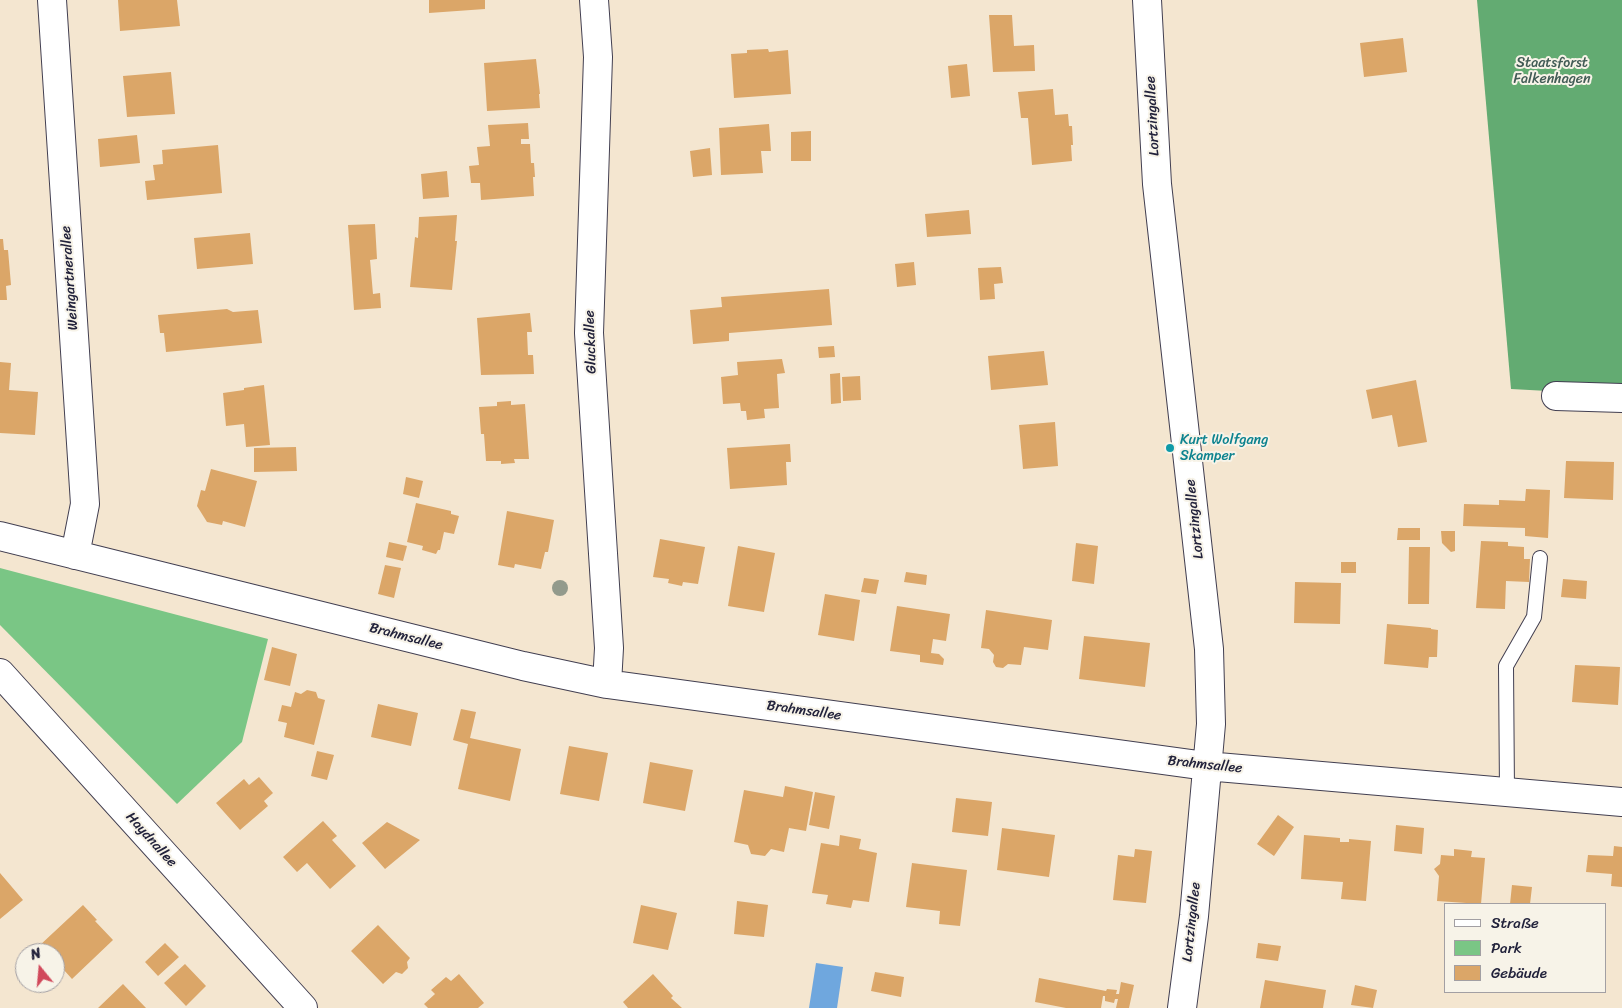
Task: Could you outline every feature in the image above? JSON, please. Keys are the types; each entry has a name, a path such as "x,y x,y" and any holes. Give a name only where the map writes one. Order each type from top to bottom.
{"street":[{"name":"Weingartnerallee","path":"52,0 86,504 75,555"},
{"name":"Gluckallee","path":"594,0 598,57 589,334 609,648 607,684"},
{"name":"Lortzingallee","path":"1148,0 1157,184 1209,649 1211,724 1194,916 1182,1008"},
{"path":"1556,396 1622,398"},
{"name":"Brahmsallee","path":"0,536 522,666 607,684 1206,766 1622,802"},
{"name":"Haydnallee","path":"0,673 303,1008"}],"lane":[{"path":"1507,792 1506,666 1534,617 1540,558"}],"green space":[{"name":"Staatsforst Falkenhagen","path":"1477,0 1622,0 1622,395 1511,389"},
{"path":"0,568 268,639 242,742 177,804 0,625"}],"water":[{"path":"816,963 843,967 837,1008 809,1008"}],"building":[{"path":"118,0 177,0 180,26 120,31"},
{"path":"429,0 485,0 485,9 429,13"},
{"path":"989,15 1012,15 1014,46 1034,45 1035,71 993,72"},
{"path":"1403,38 1407,72 1364,77 1360,43"},
{"path":"768,49 769,52 788,50 791,94 734,98 731,54 747,53 747,50"},
{"path":"536,59 540,108 487,111 484,63"},
{"path":"967,64 970,96 951,98 948,66"},
{"path":"171,72 175,114 127,117 123,76"},
{"path":"1053,89 1055,115 1068,114 1069,126 1072,126 1072,161 1032,165 1028,118 1021,118 1018,92"},
{"path":"528,123 529,139 521,139 521,144 530,144 531,163 534,163 534,196 481,200 480,183 471,183 469,166 479,165 477,147 490,146 488,125"},
{"path":"769,124 771,151 761,151 763,173 721,175 719,128"},
{"path":"811,131 811,161 791,161 791,132"},
{"path":"137,135 140,163 100,167 98,139"},
{"path":"218,145 222,193 147,200 145,181 155,180 153,165 163,164 162,150"},
{"path":"710,148 712,175 693,177 690,151"},
{"path":"447,171 449,197 423,199 421,174"},
{"path":"969,210 971,234 927,237 925,214"},
{"path":"457,215 455,241 457,241 452,290 410,287 415,237 418,238 419,217"},
{"path":"375,224 377,259 370,260 373,294 380,293 381,308 354,310 348,225"},
{"path":"250,233 253,264 197,269 194,238"},
{"path":"0,239 3,239 4,250 8,250 11,285 6,286 7,300 0,300"},
{"path":"914,262 916,285 897,287 895,264"},
{"path":"1001,267 1003,283 994,284 995,299 980,300 978,268"},
{"path":"829,289 832,325 729,333 729,341 693,344 690,310 722,307 721,297"},
{"path":"227,309 233,312 258,310 262,343 166,352 164,333 160,333 158,315"},
{"path":"530,313 532,332 527,332 528,355 533,355 534,374 481,375 477,318"},
{"path":"834,346 835,357 819,358 818,347"},
{"path":"1044,351 1048,385 991,390 988,356"},
{"path":"782,359 785,373 777,374 779,408 764,409 765,418 747,420 746,411 741,411 740,403 723,404 721,377 738,375 737,362"},
{"path":"0,362 11,363 9,390 38,392 35,435 0,433"},
{"path":"840,373 841,403 831,404 830,374"},
{"path":"860,376 861,400 843,401 842,377"},
{"path":"1416,380 1427,442 1398,447 1392,415 1372,419 1366,390"},
{"path":"264,385 270,445 246,447 244,424 226,426 223,393"},
{"path":"511,401 511,405 525,404 529,459 514,459 515,463 501,464 501,461 486,461 479,407 497,406 497,402"},
{"path":"1055,422 1058,466 1023,469 1019,425"},
{"path":"790,444 791,462 786,462 787,485 730,489 727,448"},
{"path":"296,447 297,471 254,472 254,448"},
{"path":"1566,461 1614,462 1613,500 1564,498"},
{"path":"211,469 257,481 245,527 223,521 222,525 207,522 197,506 201,490 205,491"},
{"path":"406,477 423,481 419,498 403,494"},
{"path":"1526,489 1550,490 1548,538 1525,536 1525,528 1463,526 1464,504 1499,505 1499,500 1525,501"},
{"path":"416,503 451,511 451,514 459,516 454,534 444,532 440,550 436,554 422,550 423,546 407,542"},
{"path":"507,511 554,520 548,552 545,552 541,569 515,564 514,568 498,565"},
{"path":"1398,528 1420,528 1420,540 1397,540"},
{"path":"1441,531 1455,531 1455,551 1451,552 1442,543"},
{"path":"660,539 705,547 698,584 683,582 682,586 668,583 669,579 653,577"},
{"path":"1481,541 1508,542 1508,546 1524,547 1524,559 1530,559 1529,582 1506,581 1505,609 1476,608"},
{"path":"389,542 407,546 403,561 386,557"},
{"path":"1076,543 1098,546 1094,584 1072,581"},
{"path":"738,546 775,553 764,612 728,606"},
{"path":"1409,547 1430,547 1429,604 1408,604"},
{"path":"1341,562 1356,562 1356,573 1341,573"},
{"path":"385,565 401,568 394,598 378,594"},
{"path":"906,572 927,575 926,585 904,582"},
{"path":"864,578 879,580 876,594 861,592"},
{"path":"1563,579 1587,581 1586,599 1561,597"},
{"path":"1295,582 1341,583 1340,624 1294,623"},
{"path":"825,594 860,600 854,641 818,635"},
{"path":"897,606 950,614 946,641 933,639 931,653 939,654 944,659 943,665 920,662 920,655 890,651"},
{"path":"986,610 1052,620 1048,650 1024,647 1021,665 1008,664 1003,668 996,667 993,662 994,655 989,649 981,648"},
{"path":"1387,624 1438,630 1437,657 1429,657 1428,668 1384,664"},
{"path":"1084,636 1150,643 1145,687 1079,679"},
{"path":"272,647 297,654 290,686 264,680"},
{"path":"1575,665 1620,667 1618,705 1572,702"},
{"path":"307,690 316,692 318,698 325,700 314,745 284,737 287,723 278,721 282,705 291,707 295,692 301,694"},
{"path":"378,704 418,713 411,746 371,737"},
{"path":"461,709 476,712 470,738 521,749 510,801 458,789 468,744 453,740"},
{"path":"569,746 608,753 599,801 560,794"},
{"path":"317,751 334,755 327,780 311,776"},
{"path":"650,762 693,770 685,811 643,803"},
{"path":"259,777 273,793 264,801 268,806 240,830 216,803 244,779 249,785"},
{"path":"785,786 813,792 806,831 789,828 784,852 771,849 765,856 751,854 748,845 734,842 744,790 783,797"},
{"path":"815,792 835,796 829,829 809,825"},
{"path":"956,798 992,802 988,836 952,832"},
{"path":"1278,815 1294,827 1274,856 1257,844"},
{"path":"323,821 337,836 332,840 356,866 330,889 307,863 297,872 283,857"},
{"path":"387,822 420,840 385,869 362,843"},
{"path":"1396,825 1424,828 1422,854 1394,851"},
{"path":"1002,828 1055,835 1049,877 997,870"},
{"path":"840,835 861,839 859,849 877,853 869,902 853,900 851,908 826,904 828,895 812,893 821,843 839,846"},
{"path":"1304,835 1340,838 1340,842 1349,842 1349,839 1371,841 1366,901 1341,899 1343,882 1301,879"},
{"path":"1614,846 1622,847 1622,887 1611,886 1612,874 1586,872 1588,855 1613,856"},
{"path":"1135,849 1152,851 1146,903 1113,900 1118,855 1134,857"},
{"path":"1454,849 1472,851 1471,857 1485,858 1481,903 1437,901 1439,876 1434,869 1440,864 1441,855 1454,856"},
{"path":"912,863 967,870 960,926 939,924 940,911 906,907"},
{"path":"0,873 23,900 0,919"},
{"path":"1512,885 1532,887 1530,903 1510,903"},
{"path":"737,901 768,905 764,937 734,934"},
{"path":"83,905 113,940 72,979 65,971 65,943 42,943"},
{"path":"641,905 677,913 668,950 633,943"},
{"path":"378,925 410,958 407,962 408,968 402,974 396,972 383,984 351,951"},
{"path":"165,943 179,957 158,976 145,962"},
{"path":"1258,943 1281,946 1278,961 1256,958"},
{"path":"185,964 206,986 186,1006 164,983"},
{"path":"875,972 904,977 901,997 871,991"},
{"path":"459,974 484,1003 478,1008 428,1008 424,1004 435,994 431,990 446,977 451,981"},
{"path":"653,974 673,996 671,998 682,1008 628,1008 623,1002"},
{"path":"1039,978 1106,991 1107,989 1117,990 1116,994 1119,994 1121,982 1134,985 1129,1008 1116,1008 1118,999 1115,999 1114,1003 1105,1001 1105,996 1103,996 1101,1008 1066,1008 1035,1002"},
{"path":"1265,980 1326,990 1323,1008 1260,1008"},
{"path":"123,984 146,1008 98,1008"},
{"path":"1355,985 1377,990 1373,1008 1351,1005"}],"place":[{"name":"Kurt Wolfgang Skamper","path":"1170,448"}]}
